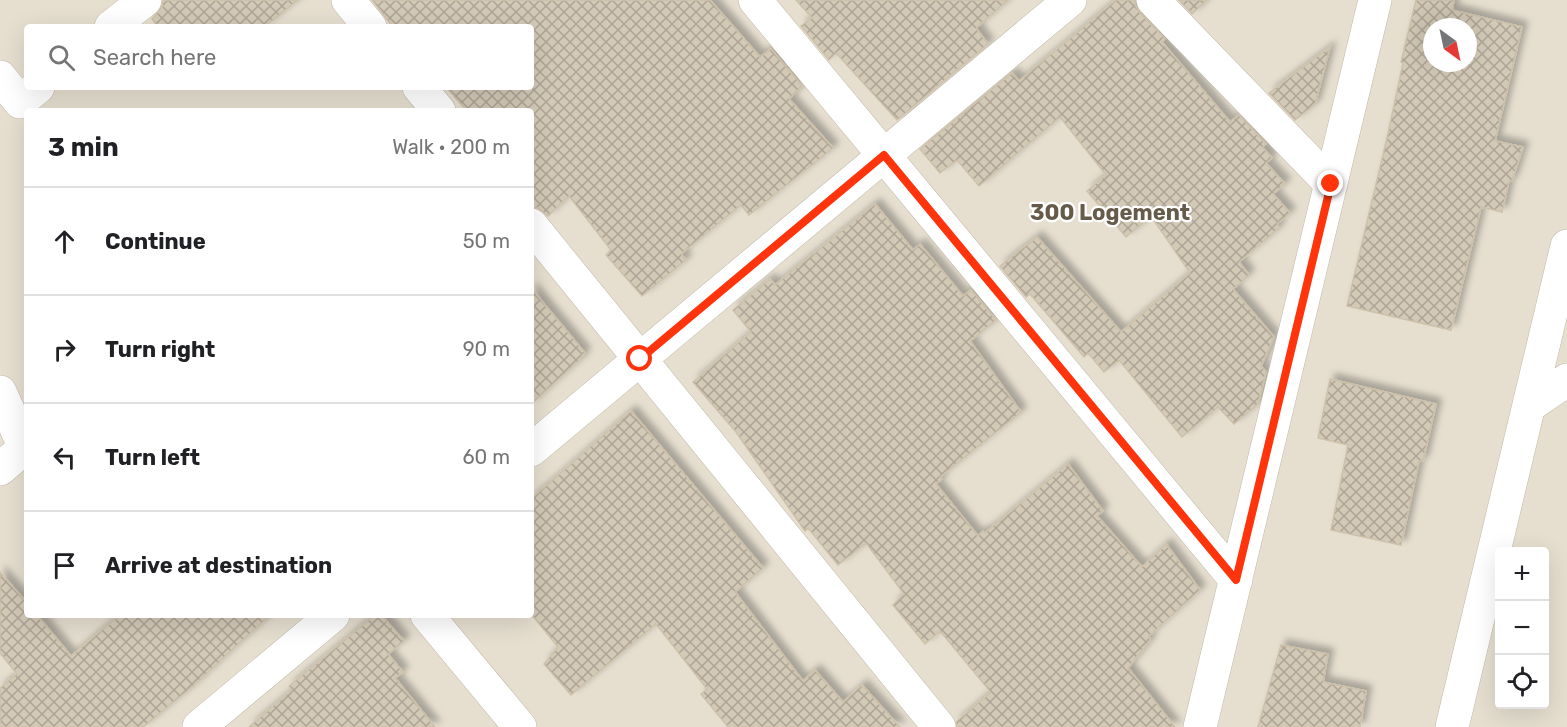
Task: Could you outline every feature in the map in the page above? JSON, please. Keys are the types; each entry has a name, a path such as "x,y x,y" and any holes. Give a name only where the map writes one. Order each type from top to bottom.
{"street":[{"path":"115,24 145,0"},
{"path":"348,0 368,24"},
{"path":"755,0 1236,580"},
{"path":"534,447 1070,0"},
{"path":"1153,0 1331,184"},
{"path":"1200,727 1375,0"},
{"path":"0,77 20,102 34,90"},
{"path":"534,229 939,727"},
{"path":"1452,727 1567,246"},
{"path":"1529,406 1567,380"},
{"path":"0,392 24,443"},
{"path":"0,469 24,449"},
{"path":"199,727 329,618"},
{"path":"429,618 520,727"}],"shaded area":[{"path":"0,0 1567,0 1567,727 0,727"}],"building":[{"path":"163,0 298,0 268,24 156,24 152,19 162,7"},
{"path":"372,0 710,0 760,57 771,49 802,86 789,99 833,148 749,215 741,205 681,254 686,260 642,296 606,255 611,250 569,196 548,216 534,207 534,108 464,108 449,90 534,90 534,24 391,24"},
{"path":"796,0 1008,0 976,28 988,44 897,120 836,53 829,60 801,26 812,18"},
{"path":"1116,0 1135,0 1140,13 1165,39 1162,42 1230,122 1239,115 1266,144 1262,147 1272,158 1266,163 1285,184 1273,194 1290,213 1277,224 1279,228 1239,262 1249,275 1233,289 1274,337 1261,366 1266,372 1258,404 1234,424 1218,407 1182,437 1119,360 1104,372 1088,353 1084,357 1030,294 1026,297 1000,266 1037,237 1121,332 1190,273 1151,216 1126,237 1087,191 1106,175 1060,117 979,186 957,160 940,173 920,149 1012,73 1019,81"},
{"path":"1179,0 1207,0 1192,14"},
{"path":"1416,0 1454,0 1452,10 1522,27 1495,141 1523,147 1512,181 1509,181 1502,212 1481,207 1451,330 1347,306 1403,63 1401,62"},
{"path":"1330,47 1315,104 1295,120 1269,93"},
{"path":"875,204 913,250 920,244 963,296 971,290 996,320 970,341 1021,412 940,477 942,479 936,484 978,536 983,531 985,533 1068,464 1103,511 1097,516 1142,567 1166,544 1200,590 1149,636 1150,640 1128,668 1175,727 957,727 956,722 990,693 989,690 940,631 925,644 893,605 904,594 866,543 838,565 808,528 805,531 736,432 693,382 751,332 733,310 770,279 775,285"},
{"path":"534,292 585,353 534,401"},
{"path":"1330,379 1436,404 1423,461 1419,461 1401,545 1331,530 1348,445 1318,438"},
{"path":"631,411 763,568 735,592 803,681 815,670 843,702 862,685 900,727 728,727 701,694 707,689 656,624 571,695 544,664 558,647 534,618 534,496"},
{"path":"0,572 24,600 24,618 39,618 71,656 116,618 267,618 192,687 143,727 0,727 0,688 17,674 0,653"},
{"path":"371,618 384,618 404,641 388,654 403,672 395,678 435,727 249,727 292,690 289,686"},
{"path":"1281,645 1328,654 1323,682 1366,691 1360,727 1258,727"}],"district":[{"name":"300 Logement","path":"1110,212"}],"route":[{"path":"640,359 884,155 1236,580 1331,184"}]}
